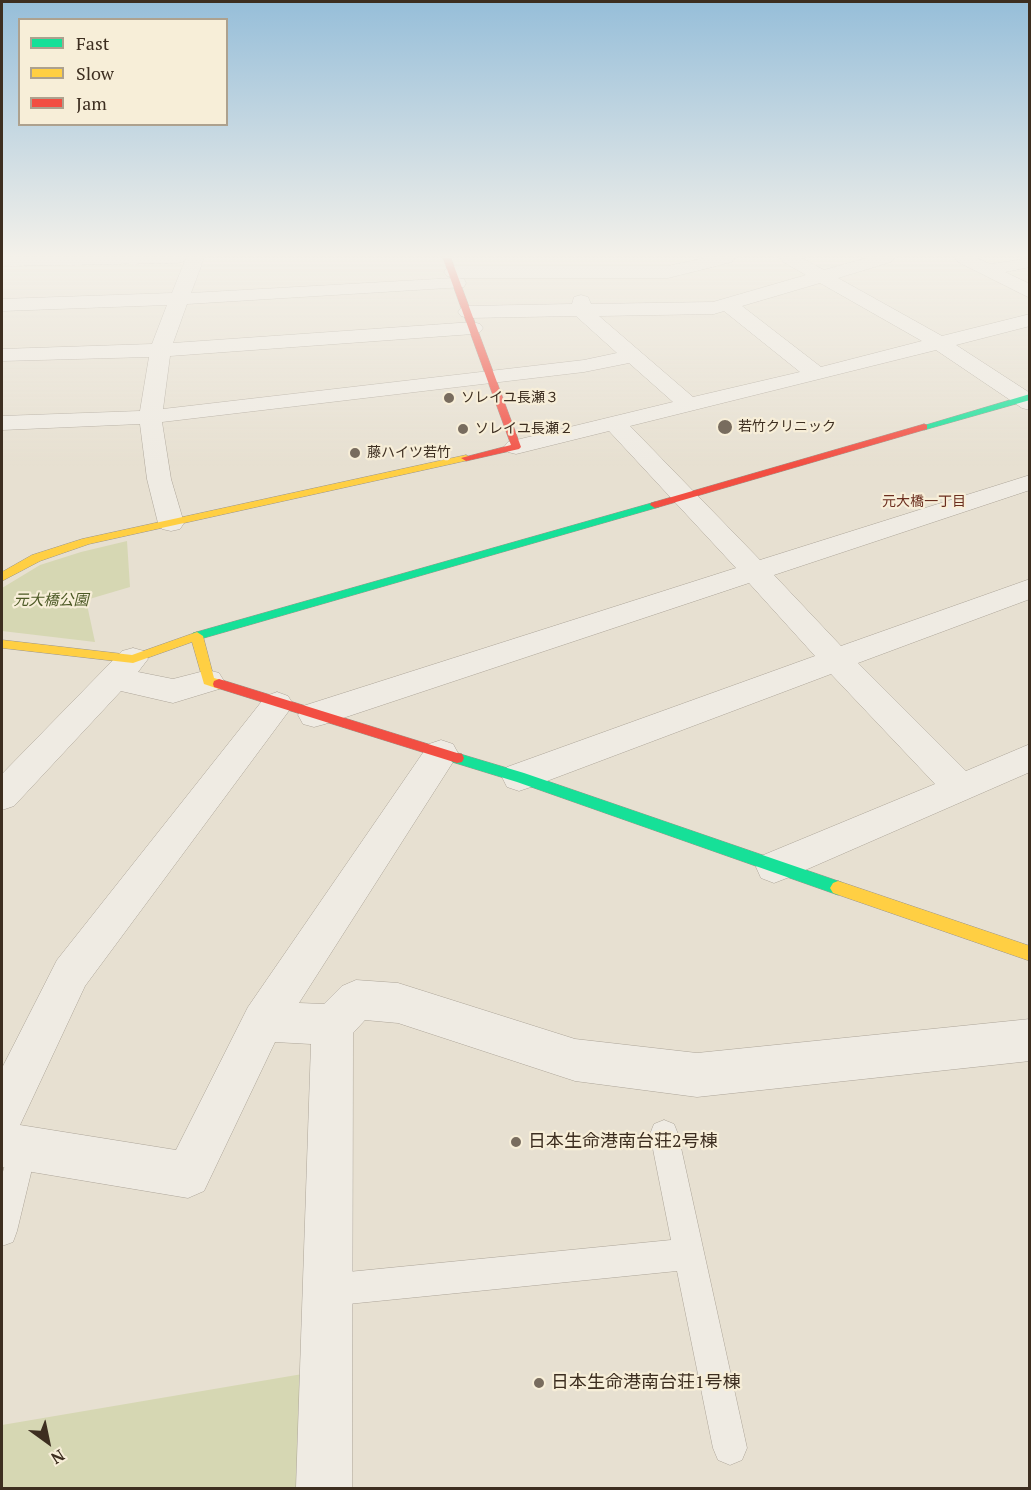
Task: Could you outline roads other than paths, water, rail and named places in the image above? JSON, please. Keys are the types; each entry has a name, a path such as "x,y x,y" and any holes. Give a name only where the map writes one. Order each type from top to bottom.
{"street":[{"path":"168,328 160,350 150,417 159,480 171,523"},
{"path":"2,355 160,350 393,328"},
{"path":"473,328 516,447"},
{"path":"600,328 690,406"},
{"path":"757,328 817,374"},
{"path":"913,328 1027,400"},
{"path":"2,577 36,558 86,541 615,424 998,328"},
{"path":"3,426 150,417 584,366 632,356"},
{"path":"2,796 124,669 197,636 684,495 1027,400"},
{"path":"615,424 684,495 835,659 961,788"},
{"path":"314,715 1029,482"},
{"path":"519,777 1029,588"},
{"path":"197,636 208,681"},
{"path":"2,644 124,669 173,692 208,681 519,777 1029,954"},
{"path":"277,704 71,973 9,1136 188,1175 263,1021 441,753"},
{"path":"774,867 1029,757"},
{"path":"324,1488 332,1025 356,1000 398,1003 575,1060 697,1075 1029,1040"},
{"path":"263,1021 332,1025"}],"lane":[{"path":"664,1134 730,1448"},
{"path":"2,1231 9,1136"},
{"path":"328,1290 690,1254"}],"place":[{"name":"ソレイユ長瀬３","path":"449,398"},
{"name":"若竹クリニック","path":"725,427"},
{"name":"ソレイユ長瀬２","path":"463,429"},
{"name":"藤ハイツ若竹","path":"355,453"},
{"name":"日本生命港南台荘2号棟","path":"516,1142"},
{"name":"日本生命港南台荘1号棟","path":"539,1383"}],"district":[{"name":"元大橋一丁目","path":"924,502"}],"park label":[{"name":"元大橋公園","path":"51,601"}]}
